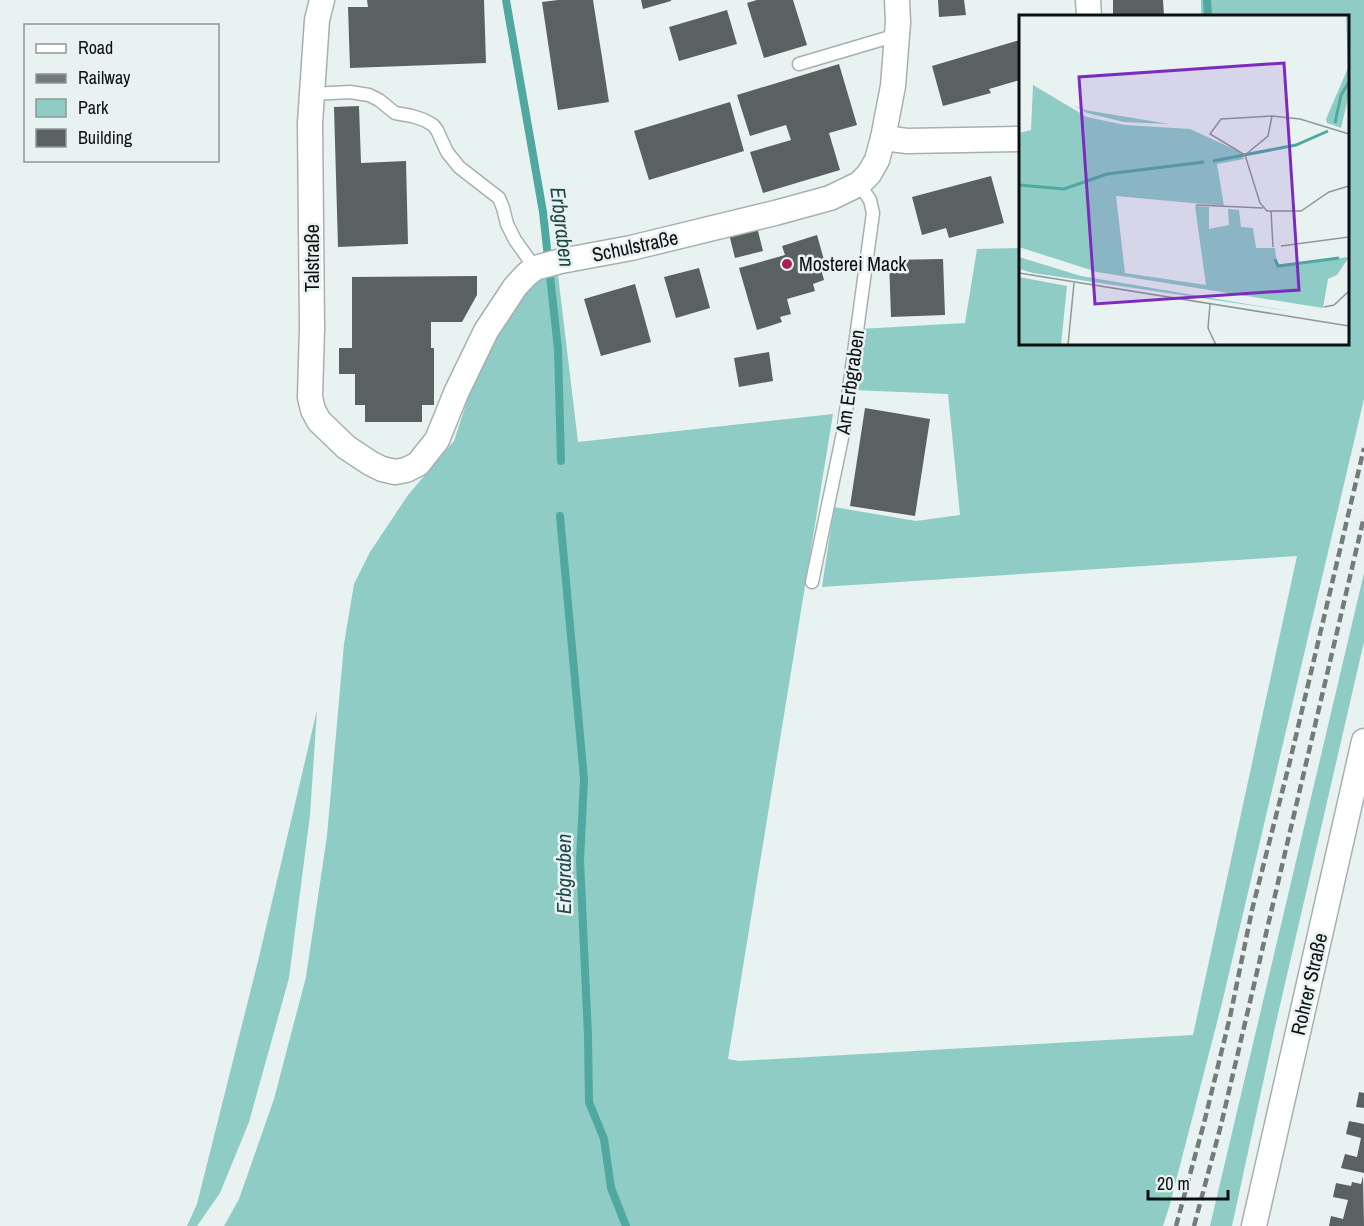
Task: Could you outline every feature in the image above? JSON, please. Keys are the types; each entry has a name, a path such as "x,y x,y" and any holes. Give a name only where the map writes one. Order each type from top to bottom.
{"street":[{"name":"Talstraße","path":"322,0 317,20 310,123 312,328 310,397 319,421 346,447 382,470 395,472"},
{"path":"859,184 873,167 883,138 893,86 897,0"},
{"path":"1088,0 1089,15"},
{"path":"883,138 907,141 1019,139"},
{"name":"Schulstraße","path":"395,472 406,470 417,464 437,440 456,393 486,331 515,286 535,268 632,248 775,213 830,198 859,184"},
{"name":"Rohrer Straße","path":"1254,1226 1364,741"}],"lane":[{"path":"799,64 897,35"},
{"path":"312,94 350,92 369,95 395,113 412,116 433,125 447,152 459,167 499,198 515,240 535,268"},
{"name":"Am Erbgraben","path":"812,582 843,433 873,213 870,200 859,184"}],"green space":[{"path":"1201,0 1364,0 1364,399 1222,1003 1163,1226 224,1226 239,1199 274,1099 306,977 327,836 344,644 354,584 370,552 408,495 454,441 478,367 498,321 539,277 558,275 578,442 833,414 728,1059 739,1061 1193,1035 1297,556 822,587 834,507 916,521 960,515 948,394 853,390 859,329 965,323 977,249 1019,248 1019,345 1349,345 1349,15 1201,15"},
{"path":"1364,573 1364,642 1275,1027 1232,1226 1210,1226"},
{"path":"317,710 310,815 289,978 249,1122 220,1193 197,1226 187,1226 197,1204 260,953"}],"building":[{"path":"367,0 484,0 486,63 350,68 348,7 368,7"},
{"path":"593,0 609,102 558,110 542,2"},
{"path":"641,0 671,0 671,1 643,9"},
{"path":"757,0 793,0 807,45 764,58 747,3"},
{"path":"938,0 964,0 966,15 939,17"},
{"path":"1113,0 1163,0 1164,15 1113,15"},
{"path":"727,10 737,44 679,61 669,27"},
{"path":"1019,40 1019,80 989,89 991,93 943,106 932,66"},
{"path":"839,64 857,125 829,133 840,170 763,193 750,152 791,140 786,125 750,136 737,95"},
{"path":"730,102 744,151 649,180 634,131"},
{"path":"359,106 361,163 406,161 408,244 338,247 334,107"},
{"path":"991,176 1004,223 949,238 946,228 922,235 912,197"},
{"path":"757,227 763,251 735,258 729,234"},
{"path":"817,235 824,260 819,262 824,280 813,284 815,291 787,299 791,314 780,317 782,322 757,330 739,268 785,255 782,246"},
{"path":"943,259 945,315 891,317 889,260"},
{"path":"699,268 710,308 676,318 664,277"},
{"path":"477,276 477,295 462,322 431,322 431,348 434,348 434,405 422,405 422,422 365,422 365,405 355,405 355,374 339,374 339,348 352,348 352,277"},
{"path":"635,284 651,342 601,356 584,299"},
{"path":"769,352 773,381 739,387 734,358"},
{"path":"865,408 930,419 915,516 850,506"},
{"path":"1359,1092 1364,1093 1364,1108 1356,1107"},
{"path":"1349,1121 1364,1124 1364,1173 1341,1168 1345,1154 1357,1157 1361,1138 1346,1134"},
{"path":"1363,1176 1364,1226 1329,1226 1331,1216 1343,1219 1348,1200 1333,1197 1336,1183 1351,1186 1352,1182 1361,1184"}],"waterway":[{"name":"Erbgraben","path":"506,0 543,212 558,349 561,461"},
{"path":"1207,0 1208,15"},
{"name":"Erbgraben","path":"560,516 584,779 580,860 589,1102 604,1139 611,1188 626,1226"}],"railway":[{"path":"1176,1226 1230,1017 1252,910 1290,761 1364,448"},
{"path":"1194,1226 1221,1125 1364,517"}],"place":[{"name":"Mosterei Mack","path":"787,264"}]}
